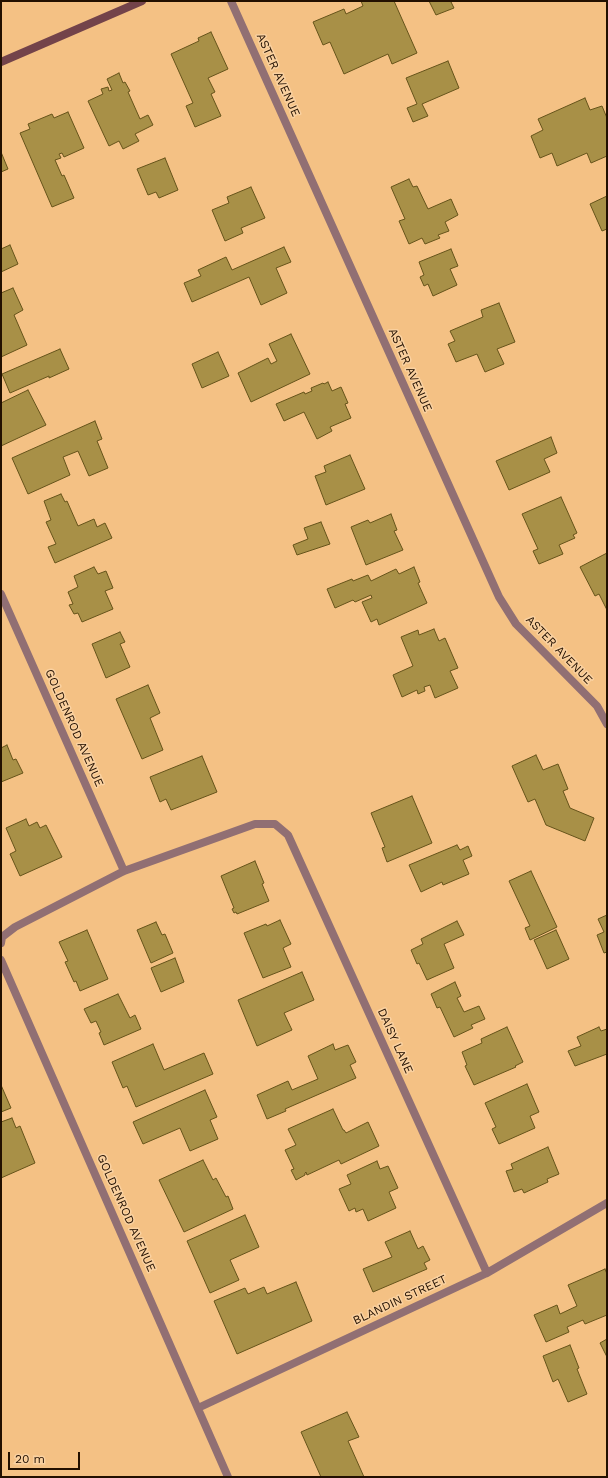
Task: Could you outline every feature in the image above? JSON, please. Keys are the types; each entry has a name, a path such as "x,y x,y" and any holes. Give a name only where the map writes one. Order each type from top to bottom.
{"main road":[{"path":"1,62 142,1"}],"street":[{"name":"ASTER AVENUE","path":"231,1 499,597 516,624 597,706 607,724"},
{"name":"GOLDENROD AVENUE","path":"1,594 124,871"},
{"name":"DAISY LANE","path":"124,871 255,824 276,824 288,835 487,1273"},
{"path":"1,943 2,937 15,927 124,871"},
{"name":"GOLDENROD AVENUE","path":"1,960 228,1477"},
{"name":"BLANDIN STREET","path":"198,1408 487,1273 607,1203"}],"building":[{"path":"361,1 394,1 417,53 392,64 388,54 344,74 330,42 323,45 313,22 344,9 346,14 363,6"},
{"path":"429,1 453,1 451,2 454,8 436,15"},
{"path":"211,32 228,69 208,78 215,92 211,94 221,116 195,127 186,106 193,103 171,54 199,41 198,38"},
{"path":"448,61 459,88 422,104 428,116 413,122 407,108 417,104 406,78"},
{"path":"119,73 123,83 125,82 130,91 128,92 140,119 148,115 153,125 135,134 139,141 123,149 119,141 109,146 88,101 103,94 101,89 108,87 109,91 112,90 107,79"},
{"path":"585,98 590,110 602,106 607,118 607,156 591,163 587,153 557,166 552,153 540,158 531,136 543,130 538,119"},
{"path":"68,112 84,148 64,157 62,153 59,154 61,158 55,160 62,176 64,175 74,198 52,207 20,133 30,129 28,124 52,114 54,118"},
{"path":"1,152 8,169 1,172"},
{"path":"165,158 178,190 159,198 156,192 148,195 137,169"},
{"path":"409,179 413,187 417,186 428,209 451,199 458,215 445,222 449,231 438,235 440,238 425,244 422,238 409,244 399,221 405,219 391,187"},
{"path":"251,187 265,218 241,228 243,233 225,241 212,210 229,203 227,197"},
{"path":"607,196 607,229 602,231 590,204"},
{"path":"10,245 18,264 1,272 1,249"},
{"path":"284,247 291,262 276,268 287,293 261,305 249,277 192,302 184,283 201,276 198,270 226,257 232,270"},
{"path":"451,249 458,266 450,269 457,285 433,296 428,284 424,286 420,277 424,275 419,262"},
{"path":"13,288 23,310 14,315 27,345 1,357 1,293"},
{"path":"499,303 515,342 497,349 504,364 485,372 477,354 456,362 448,344 455,341 450,331 483,317 481,310"},
{"path":"291,334 310,374 251,402 238,373 268,358 271,364 277,361 269,344"},
{"path":"60,349 69,369 10,393 2,374"},
{"path":"218,352 229,376 202,388 192,364"},
{"path":"328,382 332,391 341,387 348,403 345,404 351,418 330,427 332,431 317,439 304,412 284,421 276,404 304,392 305,394 312,391 311,388"},
{"path":"28,390 46,425 1,446 1,403"},
{"path":"95,421 102,439 97,441 108,468 89,476 78,451 63,457 70,475 28,494 12,458"},
{"path":"551,437 557,453 544,459 550,472 509,490 496,461"},
{"path":"350,455 365,489 326,505 315,476 326,472 324,466"},
{"path":"61,494 65,502 67,501 78,526 94,519 97,527 105,523 112,538 55,563 48,547 56,544 46,522 51,520 44,501"},
{"path":"561,497 577,533 573,535 575,538 559,545 563,554 539,564 533,551 538,549 522,514"},
{"path":"391,514 397,530 394,531 403,550 366,565 351,527 368,520 370,523"},
{"path":"321,522 330,544 297,555 293,545 308,539 304,528"},
{"path":"607,553 607,610 599,594 595,596 580,567"},
{"path":"94,567 98,574 106,571 113,588 105,591 113,609 82,622 78,613 74,614 69,605 73,604 68,592 78,587 74,576"},
{"path":"414,567 420,582 418,583 427,603 379,625 377,619 371,622 362,602 372,598 371,595 355,602 353,600 335,608 327,589 352,579 353,581 368,575 371,581 396,569 399,574"},
{"path":"434,629 439,641 445,638 458,668 450,671 458,688 435,698 430,685 424,687 425,691 418,694 417,690 402,697 393,675 413,666 401,637 418,630 419,635"},
{"path":"120,632 125,642 120,644 130,667 106,678 92,644"},
{"path":"148,685 160,713 150,718 163,750 142,759 116,699"},
{"path":"7,745 13,760 16,759 23,773 1,782 1,748"},
{"path":"536,755 543,770 558,764 568,789 563,791 570,808 594,818 585,841 546,825 535,799 528,802 512,766"},
{"path":"202,756 217,792 171,810 166,799 160,802 150,777"},
{"path":"412,796 432,843 387,862 382,848 385,847 371,813"},
{"path":"26,819 29,826 37,822 40,828 46,825 62,857 20,876 10,854 16,851 6,828"},
{"path":"457,845 460,850 468,846 472,856 463,860 469,874 443,885 442,882 421,892 409,865"},
{"path":"255,861 264,883 262,884 269,901 237,914 236,912 234,913 232,909 234,908 221,876"},
{"path":"531,871 557,927 530,940 525,928 530,926 509,881"},
{"path":"607,915 607,952 604,953 597,935 604,932 598,919"},
{"path":"280,920 291,944 283,948 291,967 263,978 244,933 266,924 267,926"},
{"path":"457,921 464,935 444,944 454,968 427,980 419,963 417,964 411,950 423,944 421,939"},
{"path":"156,922 162,935 165,934 173,953 151,963 137,930"},
{"path":"87,930 108,979 80,991 65,962 68,961 59,942"},
{"path":"556,930 569,959 547,969 534,940"},
{"path":"175,958 184,982 161,992 151,968"},
{"path":"302,972 314,1000 284,1013 292,1030 257,1046 238,1000"},
{"path":"455,982 461,996 457,998 464,1012 479,1006 485,1019 471,1025 473,1028 454,1037 440,1007 437,1008 431,994"},
{"path":"118,994 130,1018 135,1015 141,1029 104,1045 99,1033 101,1032 96,1021 91,1023 84,1009"},
{"path":"507,1027 523,1062 515,1066 516,1067 474,1085 465,1066 467,1065 462,1052 482,1043 481,1039"},
{"path":"599,1027 601,1031 607,1029 607,1054 575,1066 568,1051 581,1046 577,1037"},
{"path":"153,1044 164,1070 204,1053 213,1074 136,1107 127,1086 123,1088 112,1062"},
{"path":"333,1044 335,1050 348,1045 356,1062 350,1065 356,1078 285,1109 286,1111 267,1119 257,1095 288,1081 292,1090 318,1079 308,1056"},
{"path":"527,1084 539,1112 530,1116 535,1128 499,1144 492,1129 496,1127 485,1103"},
{"path":"1,1085 11,1108 1,1112"},
{"path":"205,1090 217,1117 210,1120 218,1139 190,1151 180,1128 143,1144 133,1122"},
{"path":"333,1109 343,1130 346,1133 368,1122 379,1146 341,1164 339,1160 307,1175 306,1172 305,1175 296,1180 291,1170 294,1169 285,1150 296,1145 288,1129"},
{"path":"12,1118 16,1128 20,1126 35,1163 1,1178 1,1122"},
{"path":"548,1147 559,1174 547,1179 548,1182 524,1193 522,1189 514,1192 506,1171 513,1169 511,1164"},
{"path":"203,1160 213,1180 216,1178 226,1197 228,1196 233,1209 184,1232 159,1180"},
{"path":"377,1161 380,1169 388,1166 398,1188 389,1192 396,1208 368,1221 363,1209 356,1212 355,1208 349,1211 339,1189 351,1184 347,1175"},
{"path":"245,1215 259,1247 230,1260 239,1280 210,1293 187,1241"},
{"path":"410,1231 418,1249 423,1246 430,1260 424,1263 427,1269 373,1292 363,1269 392,1257 385,1242"},
{"path":"605,1269 607,1274 607,1315 585,1324 583,1320 567,1327 569,1332 546,1342 534,1315 557,1305 560,1314 577,1306 568,1285"},
{"path":"296,1282 312,1321 237,1354 214,1301 245,1288 248,1294 264,1287 267,1294"},
{"path":"607,1339 607,1357 600,1343"},
{"path":"570,1345 579,1368 577,1369 587,1394 568,1402 558,1379 553,1382 543,1356"},
{"path":"347,1412 359,1437 348,1441 364,1477 321,1477 301,1432"}]}
